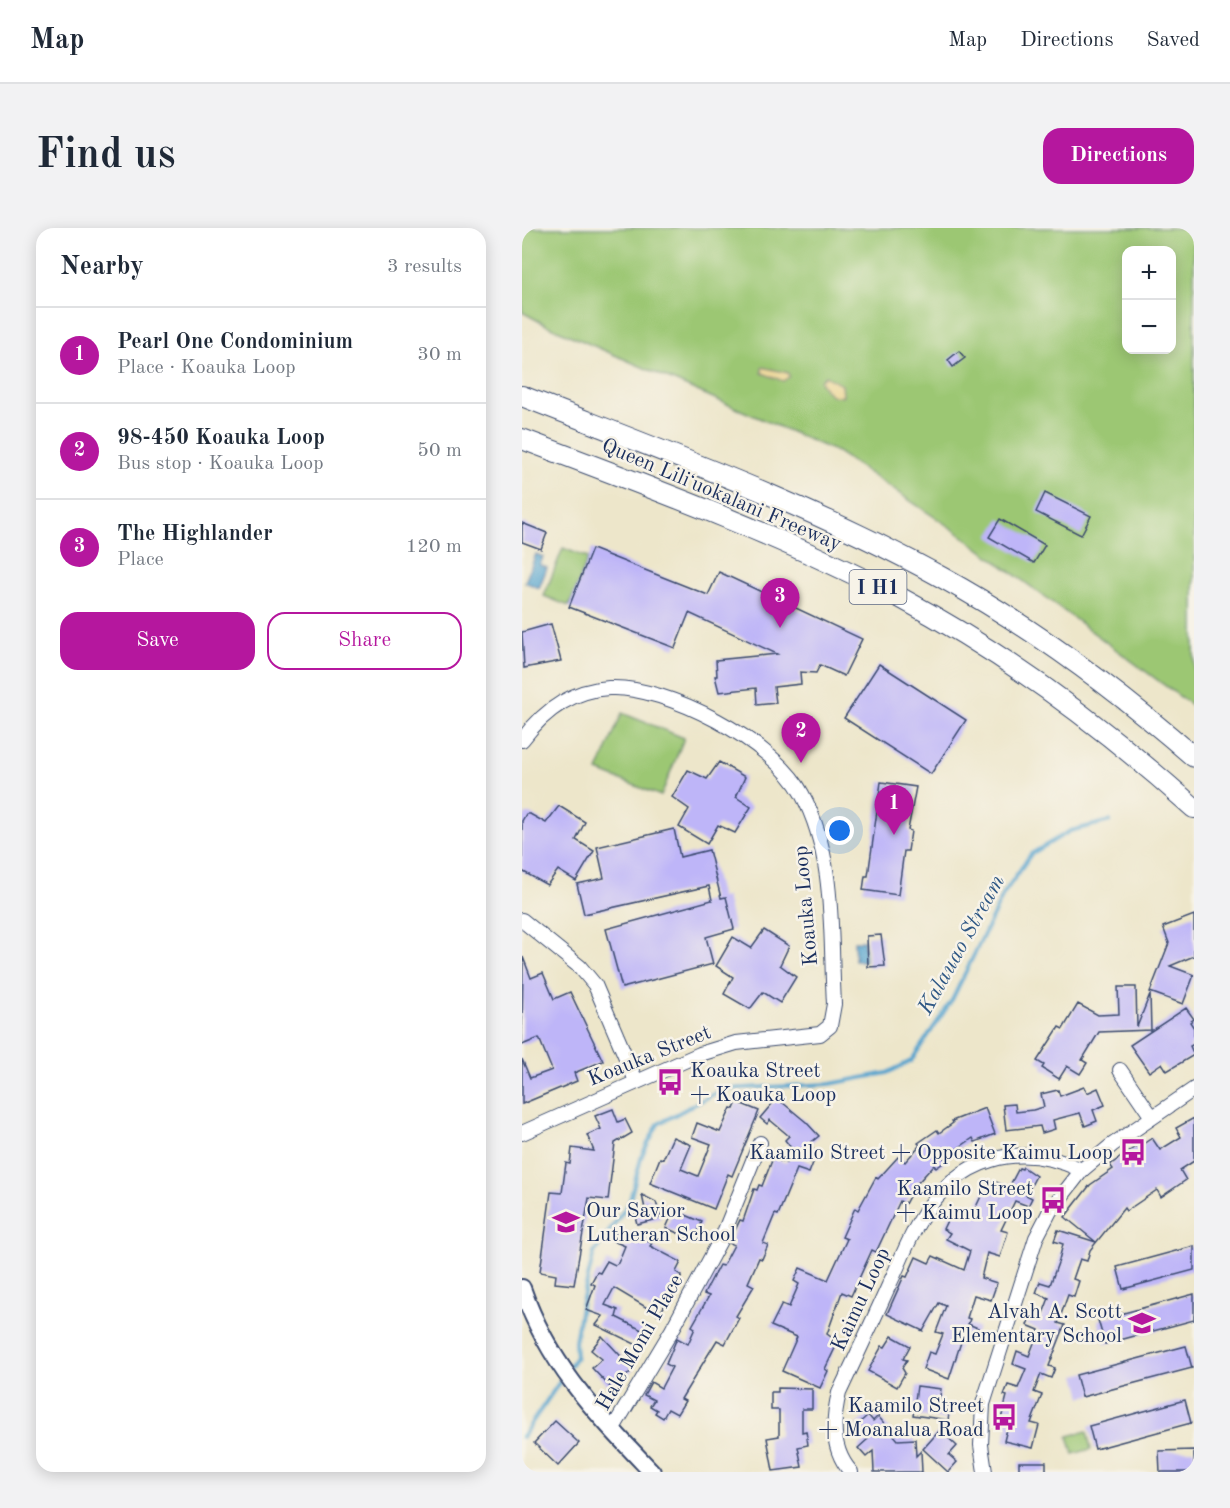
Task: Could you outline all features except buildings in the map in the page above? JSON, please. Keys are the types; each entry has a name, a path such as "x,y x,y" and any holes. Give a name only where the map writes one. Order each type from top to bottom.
{"highway":[{"name":"Queen Liliʻuokalani Freeway","path":"522,396 788,502 945,579 1066,657 1194,757"},
{"name":"Queen Liliʻuokalani Freeway","path":"522,439 789,544 900,598 1017,668 1069,705 1152,770 1194,808"}],"main road":[{"path":"522,1288 544,1342 583,1399 652,1472"}],"street":[{"name":"Koauka Loop","path":"522,740 540,717 563,702 582,693 609,688 640,691 728,725 768,753 801,792 822,842 826,870 834,1004 830,1026"},
{"path":"522,920 580,967 595,985 636,1081"},
{"name":"Koauka Street","path":"522,1133 700,1054 736,1043 820,1034 830,1026"},
{"path":"1120,1070 1152,1117"},
{"path":"985,1472 981,1445 982,1404 1036,1238 1050,1211 1082,1170 1152,1117 1194,1089"},
{"name":"Hale Momi Place","path":"612,1430 672,1330 723,1235 760,1143"},
{"name":"Kaimu Loop","path":"851,1472 844,1464 836,1442 833,1416 839,1393 921,1218 949,1183 988,1159 1022,1153 1063,1161 1082,1170"}],"green space":[{"path":"522,228 1194,228 1194,707 954,530 837,452 546,325 522,312"},
{"path":"563,548 588,558 569,606 544,596"},
{"path":"622,713 684,738 661,796 598,771"},
{"path":"1087,1431 1091,1449 1073,1454 1068,1436"}],"sand":[{"path":"762,367 788,373 789,377 783,381 762,373"},
{"path":"825,376 842,385 843,396 835,396 827,391 820,381"}],"water":[{"path":"536,554 543,557 540,565 547,568 539,588 525,582"},
{"path":"854,941 864,941 865,961 855,961"}],"waterway":[{"name":"Kalauao Stream","path":"568,1368 576,1357 575,1342 581,1306 594,1253 629,1203 642,1155 658,1124 723,1089 830,1084 887,1073 911,1061 952,1000 1004,893 1031,854 1070,831 1110,821"},
{"name":"Kalauao Stream","path":"522,1437 563,1377"}],"place":[{"name":"The Highlander","path":"780,628"},
{"name":"98-450 Koauka Loop","path":"801,763"},
{"name":"Pearl One Condominium","path":"894,835"},
{"name":"Koauka Street + Koauka Loop","path":"670,1082"},
{"name":"Kaamilo Street + Opposite Kaimu Loop","path":"1133,1152"},
{"name":"Kaamilo Street + Kaimu Loop","path":"1053,1200"},
{"name":"Our Savior Lutheran School","path":"566,1222"},
{"name":"Alvah A. Scott Elementary School","path":"1142,1323"},
{"name":"Kaamilo Street + Moanalua Road","path":"1004,1417"}]}
